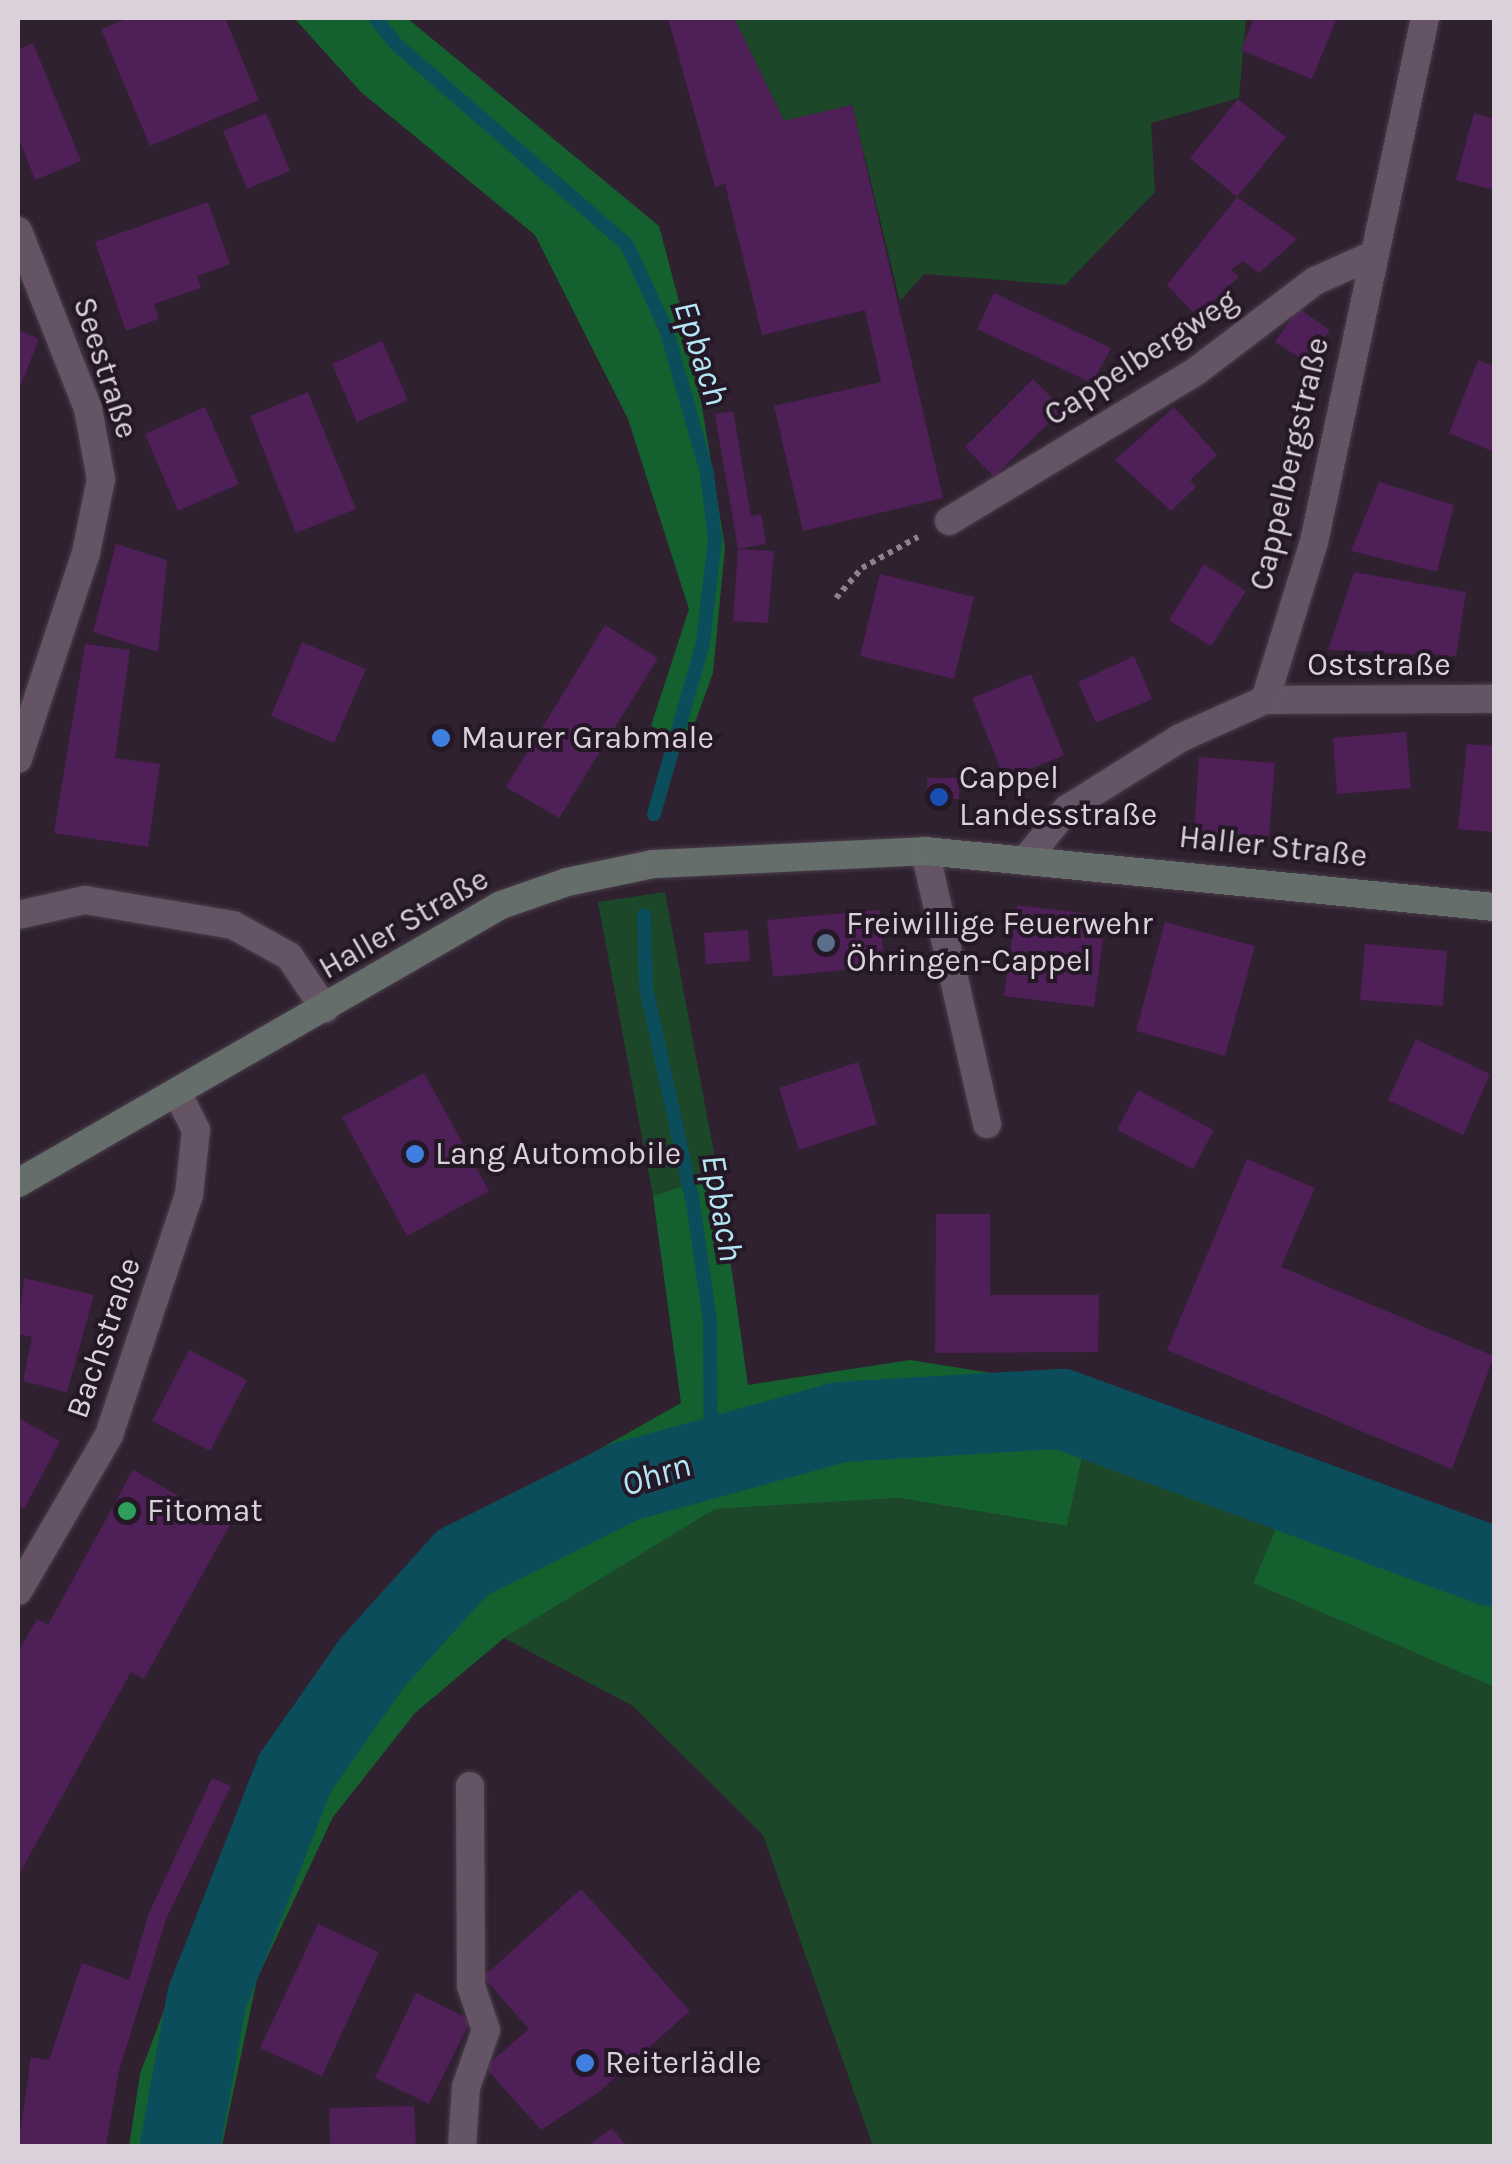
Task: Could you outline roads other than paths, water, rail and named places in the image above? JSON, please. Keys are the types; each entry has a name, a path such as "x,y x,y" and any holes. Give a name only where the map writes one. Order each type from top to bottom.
{"main road":[{"name":"Haller Straße","path":"18,1182 502,905 567,882 653,864 924,850 1494,906"}],"street":[{"name":"Cappelbergstraße","path":"1264,700 1314,542 1371,256 1425,18"},
{"name":"Seestraße","path":"18,231 88,408 102,479 86,553 18,759"},
{"name":"Cappelbergweg","path":"949,521 1195,372 1315,281 1371,256"},
{"name":"Oststraße","path":"1264,700 1494,699"},
{"path":"1027,858 1067,809 1180,738 1264,700"},
{"path":"924,850 987,1124"},
{"path":"18,915 86,900 233,925 289,956 324,1009"},
{"name":"Bachstraße","path":"18,1588 109,1435 189,1195 196,1130 177,1092"},
{"path":"462,2146 466,2088 486,2030 470,1986 470,1786"}],"waterway":[{"name":"Epbach","path":"375,18 396,44 627,245 666,329 707,473 715,539 703,643 654,814"},
{"name":"Epbach","path":"644,915 646,988 693,1203 710,1321 711,1454"},
{"name":"Ohrn","path":"180,2146 207,1998 295,1773 372,1663 462,1563 624,1482 840,1422 1062,1409 1494,1567"}],"place":[{"name":"Maurer Grabmale","path":"441,738"},
{"name":"Cappel Landesstraße","path":"939,797"},
{"name":"Freiwillige Feuerwehr Öhringen-Cappel","path":"826,943"},
{"name":"Lang Automobile","path":"415,1154"},
{"name":"Fitomat","path":"127,1511"},
{"name":"Reiterlädle","path":"585,2063"}]}
